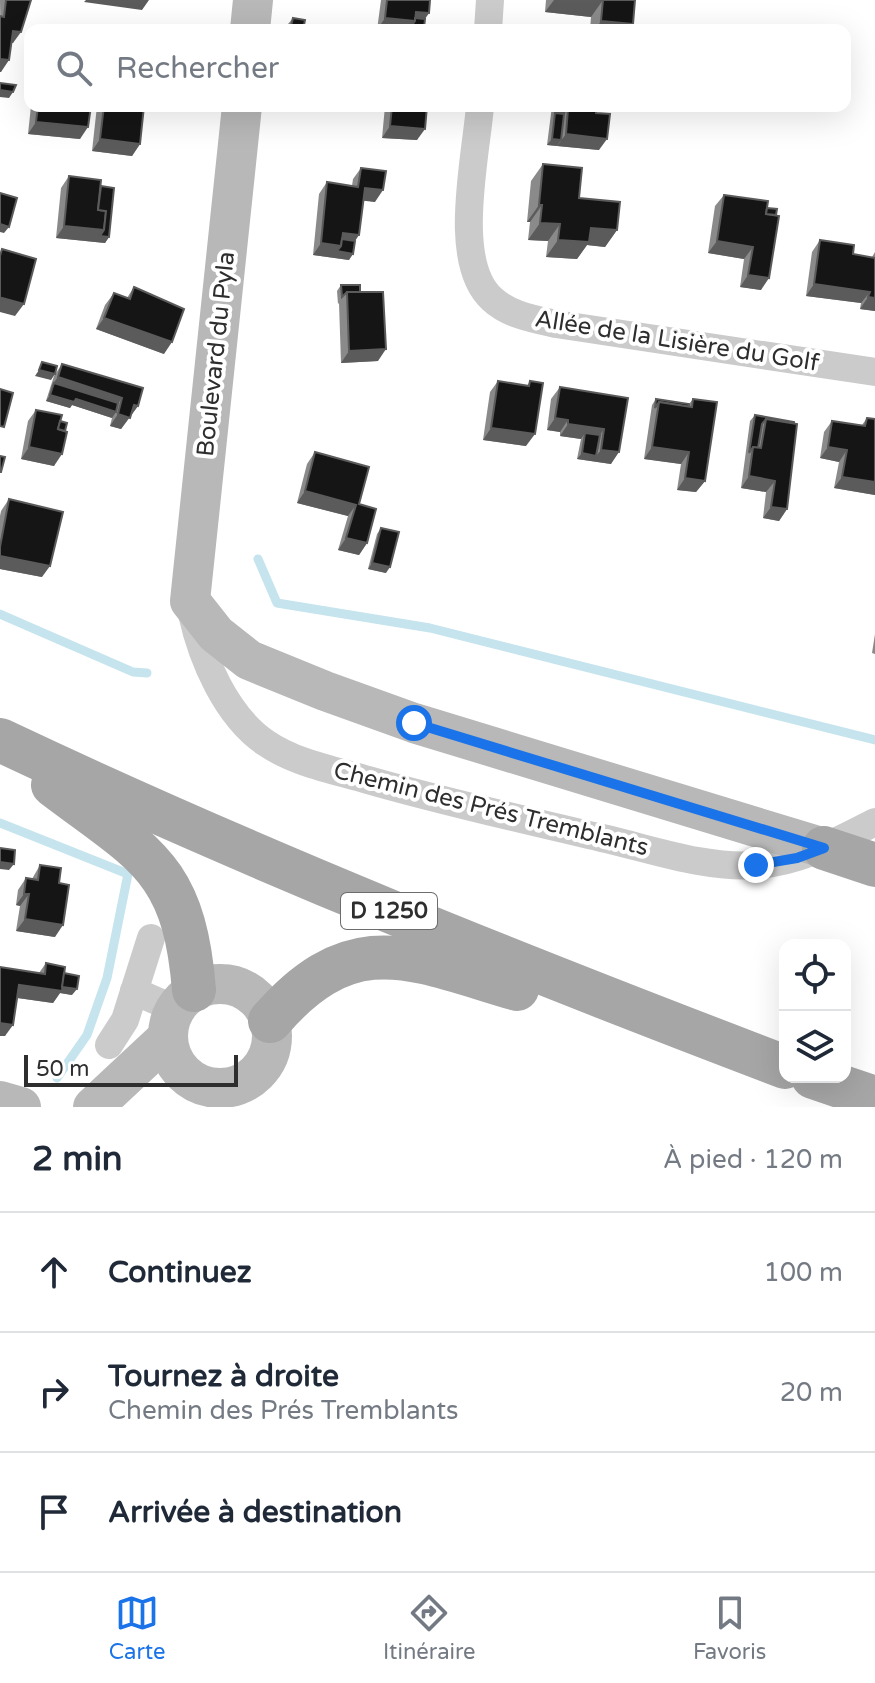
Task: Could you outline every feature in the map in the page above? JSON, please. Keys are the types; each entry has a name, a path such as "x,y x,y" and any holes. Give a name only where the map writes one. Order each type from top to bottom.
{"main road":[{"path":"0,742 149,860 170,885 189,939 179,1012"},
{"name":"D 1250","path":"0,742 183,825 353,896 779,1065"},
{"path":"824,848 875,865"},
{"path":"270,1021 295,992 340,963 378,956 414,959 779,1065"},
{"path":"831,1083 875,1098"}],"street":[{"path":"251,24 253,0"},
{"path":"488,24 490,0"},
{"name":"Boulevard du Pyla","path":"190,601 241,112"},
{"name":"Allée de la Lisière du Golf","path":"480,112 469,242 478,283 493,300 510,311 556,324 875,372"},
{"path":"190,601 228,645 249,660 313,687 414,723 824,848"},
{"name":"Chemin des Prés Tremblants","path":"190,601 202,649 225,697 265,742 288,754 461,806 710,862 756,865 797,858 875,822"},
{"path":"93,1107 116,1062 125,1020 151,938"},
{"path":"216,983 239,987 259,1000 270,1021 270,1049 255,1074 231,1087 215,1088 186,1075 116,1062 216,983"},
{"path":"134,991 179,1012"},
{"path":"179,1012 173,1058 186,1075"},
{"path":"0,1101 21,1107"}],"building":[{"path":"6,0 31,0 21,32 13,31 9,60 0,59 0,16 4,17"},
{"path":"387,0 430,0 429,13 416,12 415,21 385,18"},
{"path":"603,0 635,0 633,24 601,21"},
{"path":"293,18 305,20 304,24 292,24"},
{"path":"415,18 425,19 424,24 413,24"},
{"path":"0,83 16,85 13,92 0,90"},
{"path":"37,112 90,112 88,127 36,122"},
{"path":"103,112 143,112 140,144 100,139"},
{"path":"391,112 426,112 425,129 390,126"},
{"path":"568,112 610,114 607,139 566,134"},
{"path":"555,113 564,114 561,140 552,139"},
{"path":"543,164 582,168 579,198 620,202 617,230 591,228 589,242 558,240 560,224 540,223"},
{"path":"361,168 386,171 383,190 365,188 359,235 343,233 341,246 321,243 327,182 358,187"},
{"path":"69,176 101,180 98,210 106,211 104,230 64,226"},
{"path":"101,186 114,188 109,237 100,236 104,230 106,211 98,210"},
{"path":"0,193 17,198 9,227 0,224"},
{"path":"724,195 768,201 766,214 779,216 769,278 748,275 753,247 717,241"},
{"path":"767,208 777,209 776,215 766,214"},
{"path":"342,239 355,241 353,254 337,251"},
{"path":"820,240 854,245 853,254 875,258 875,298 868,297 870,292 814,284"},
{"path":"2,249 36,259 24,304 2,298 0,305"},
{"path":"341,285 360,285 360,292 347,292 342,297"},
{"path":"134,287 184,309 172,342 104,318 114,293 130,299"},
{"path":"347,292 383,292 386,349 349,351"},
{"path":"42,362 57,366 55,374 39,370"},
{"path":"62,364 143,388 138,406 134,405 130,418 118,414 122,398 58,377"},
{"path":"498,381 529,386 530,381 543,383 535,434 491,428"},
{"path":"54,383 118,403 116,412 76,399 74,402 50,395"},
{"path":"560,387 628,398 619,452 601,450 604,429 568,424 568,420 555,418"},
{"path":"0,389 13,393 4,427 0,426"},
{"path":"656,399 689,404 689,407 659,402 655,408"},
{"path":"693,399 717,402 705,481 685,478 689,452 652,447 659,402 692,407"},
{"path":"36,410 62,415 58,429 67,432 62,454 29,447"},
{"path":"755,415 794,424 766,419 762,424 758,448 753,447 749,453"},
{"path":"867,418 875,419 875,482 842,477 847,450 828,447 832,421 865,426"},
{"path":"766,419 797,424 787,509 771,507 775,481 749,476 753,447 761,448"},
{"path":"60,421 67,423 65,431 58,429"},
{"path":"585,433 600,435 596,456 582,453"},
{"path":"315,452 369,467 359,504 376,509 367,543 346,538 356,505 305,491"},
{"path":"0,456 5,457 1,472 0,472"},
{"path":"9,499 63,512 50,566 0,556"},
{"path":"381,528 399,532 390,567 372,563"},
{"path":"0,848 15,850 14,864 0,862"},
{"path":"40,865 61,868 59,883 69,885 63,925 25,919 29,894 24,894 26,878 38,880"},
{"path":"46,963 65,967 62,991 19,985 13,1025 0,1023 0,967 45,974"},
{"path":"64,973 79,976 77,989 62,987"}],"waterway":[{"path":"258,559 277,603 430,628 875,740"},
{"path":"0,614 133,672 147,673"},
{"path":"0,823 128,874 107,978 87,1035 57,1078"}],"route":[{"path":"414,723 824,848 797,858 756,865"}]}
